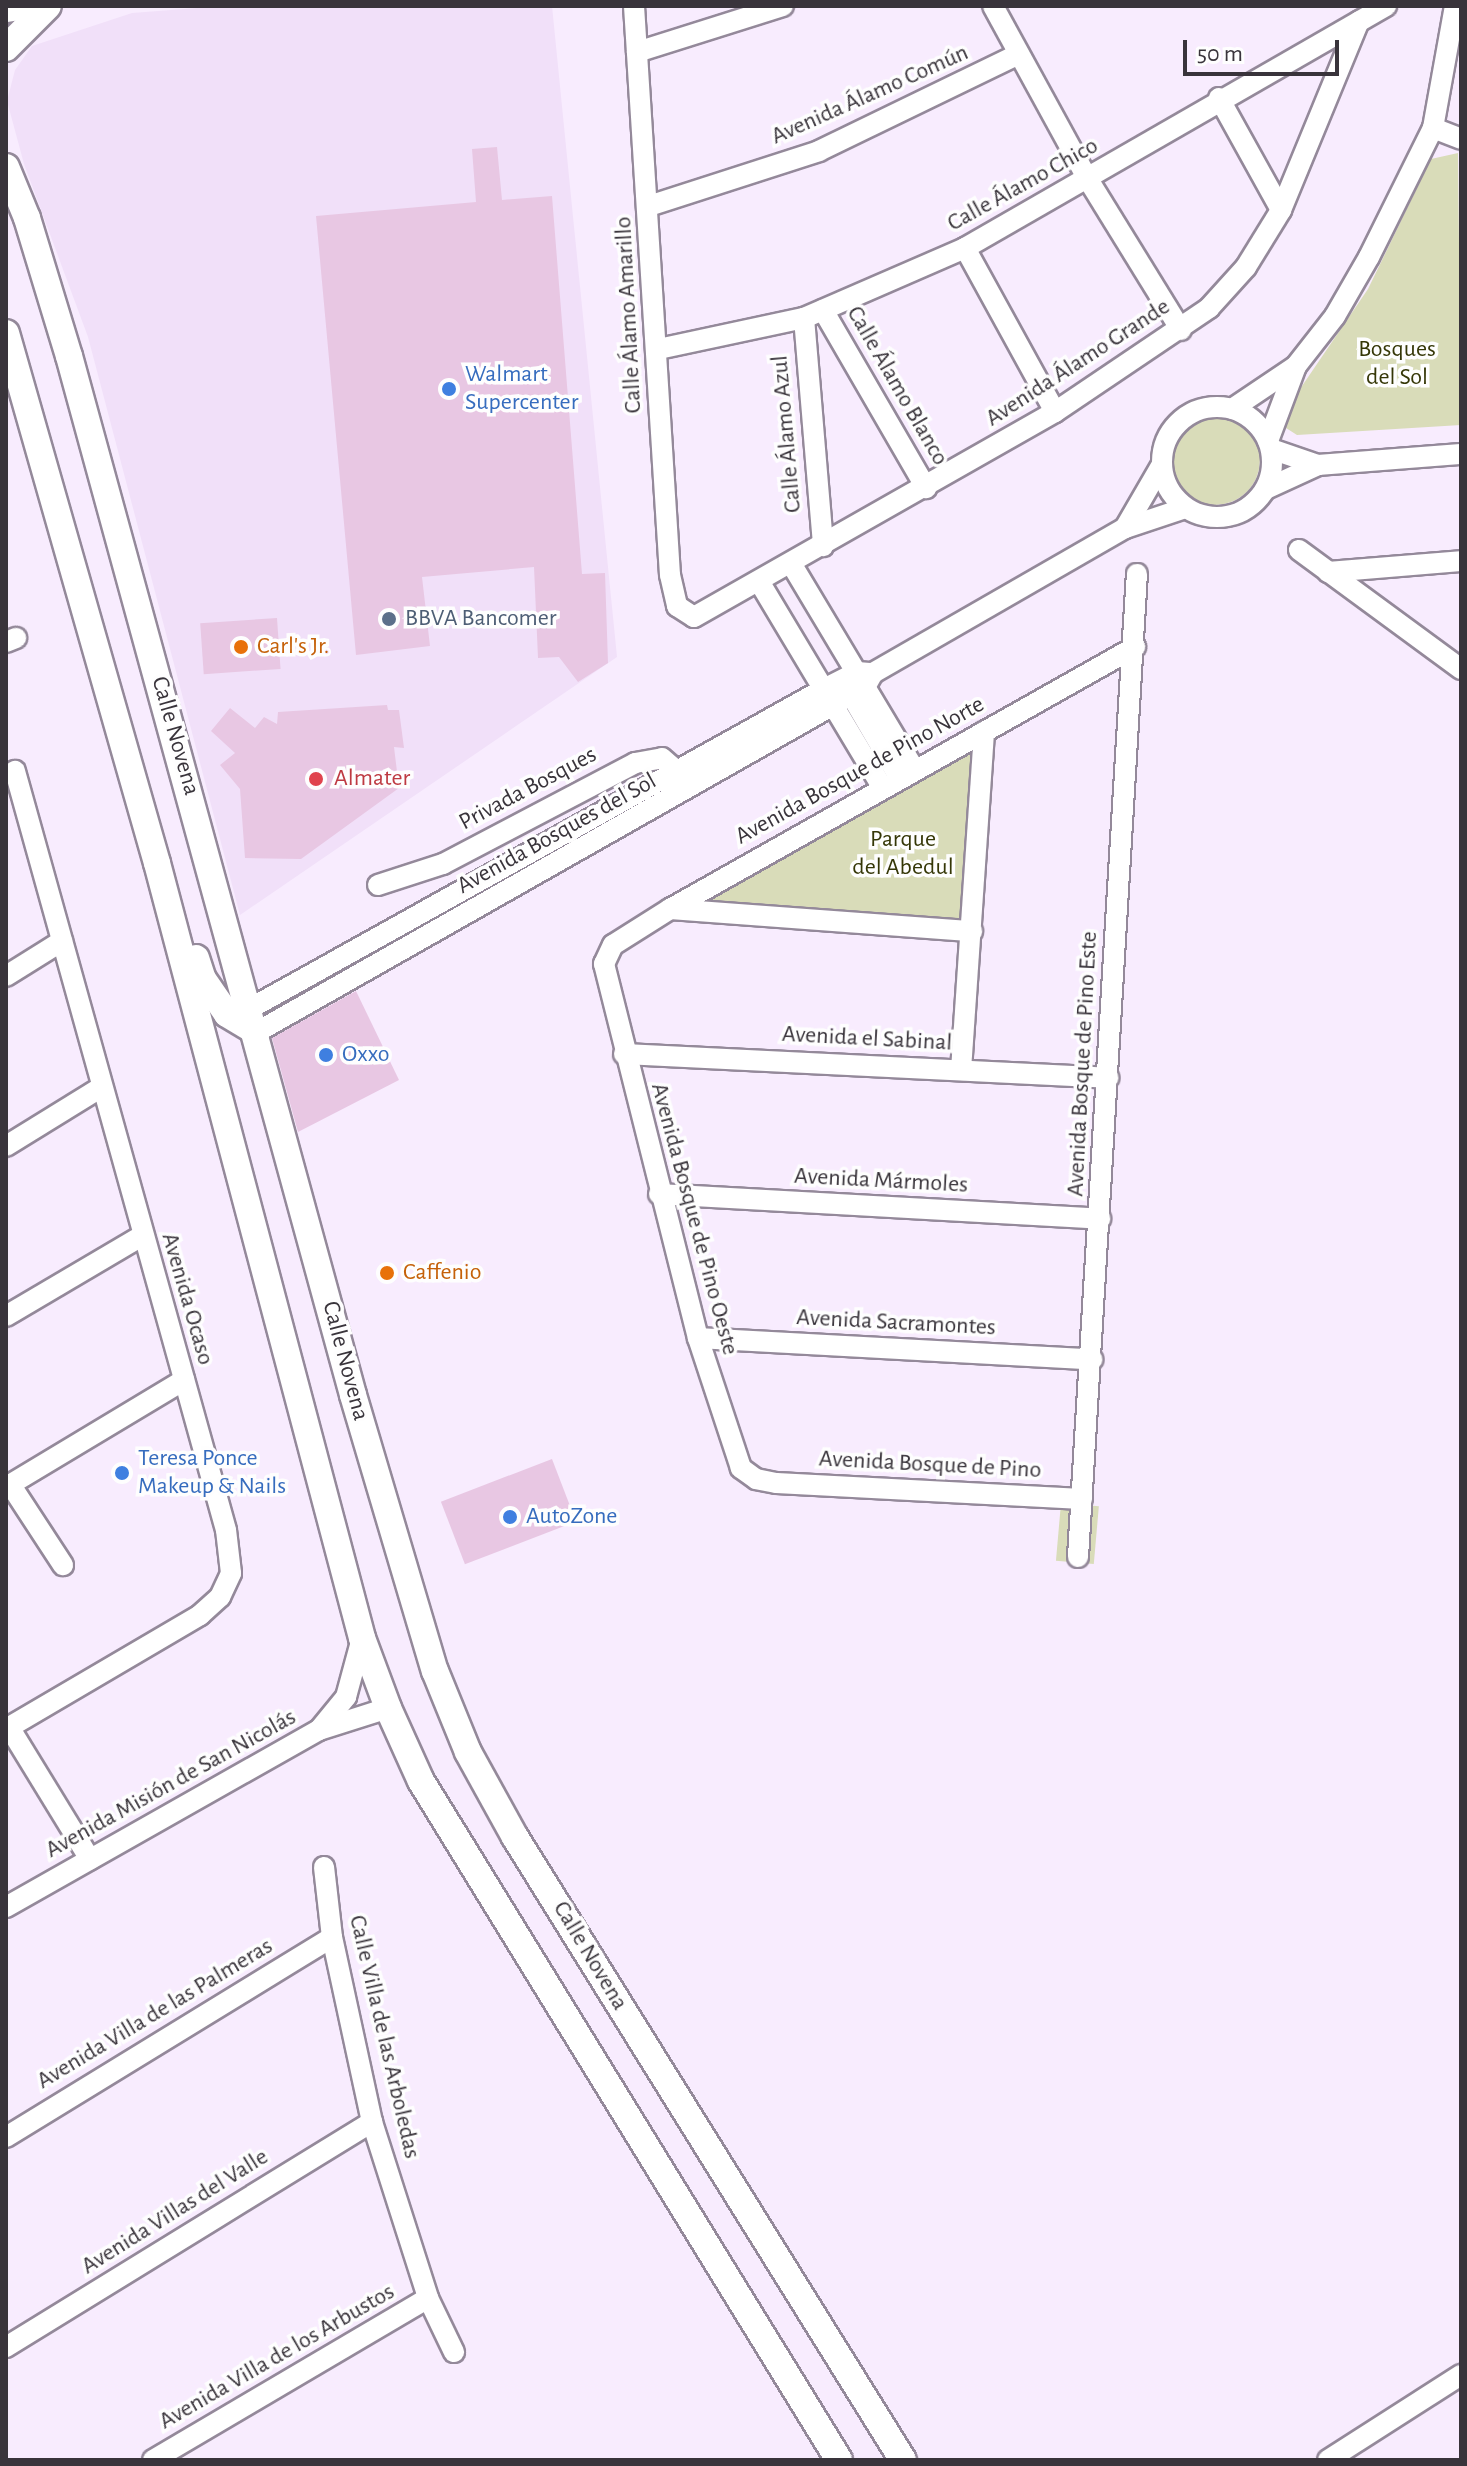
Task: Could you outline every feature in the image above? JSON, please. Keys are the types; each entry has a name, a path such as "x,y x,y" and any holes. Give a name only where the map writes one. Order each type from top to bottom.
{"main road":[{"path":"6,48 45,6"},
{"name":"Calle Novena","path":"6,167 27,218 69,356 413,1604 468,1752 903,2460"},
{"path":"6,333 157,863 362,1638 388,1708 427,1792 839,2460"},
{"path":"157,863 177,898 208,988 227,1014 254,1020"}],"street":[{"path":"6,12 45,6"},
{"name":"Calle Álamo Amarillo","path":"634,6 659,349 670,575 674,599 688,616"},
{"path":"637,52 783,6"},
{"path":"993,6 1089,181 1181,330"},
{"name":"Calle Álamo Chico","path":"659,349 804,318 965,248 1089,181 1219,98 1386,6"},
{"path":"1232,409 1296,366 1335,316 1369,257 1433,128 1455,6"},
{"name":"Avenida Álamo Grande","path":"688,616 705,614 1055,412 1181,330 1230,288 1281,210 1359,21"},
{"name":"Avenida Álamo Común","path":"649,206 819,151 1019,54"},
{"path":"1219,98 1281,210"},
{"path":"1433,128 1461,139"},
{"path":"965,248 1055,412"},
{"name":"Calle Álamo Blanco","path":"823,310 926,488"},
{"name":"Calle Álamo Azul","path":"804,318 823,546"},
{"path":"1266,489 1270,445 1296,366"},
{"path":"1318,465 1270,445 1247,416 1232,409 1209,408 1178,423 1165,443 1161,466 1168,490 1185,508 1210,518 1236,514 1266,489 1318,465 1461,454"},
{"name":"Avenida Bosques del Sol","path":"1125,528 1161,466"},
{"name":"Avenida Bosques del Sol","path":"254,1020 691,789 850,687 1125,528 1185,508"},
{"path":"1299,550 1461,669"},
{"path":"1328,572 1461,561"},
{"path":"792,565 850,687 898,778"},
{"name":"Avenida Bosque de Pino Este","path":"1078,1557 1137,574"},
{"path":"760,583 850,687 898,778"},
{"name":"Avenida Bosque de Pino Norte","path":"613,945 898,778 1135,647"},
{"name":"Avenida Bosques del Sol","path":"254,1020 680,769 850,687"},
{"path":"961,1070 984,732"},
{"name":"Privada Bosques","path":"378,885 443,864 635,763 654,757 680,769"},
{"path":"680,769 691,789"},
{"name":"Avenida Ocaso","path":"8,1728 200,1615 227,1586 231,1573 226,1530 100,1088 62,941 13,798 15,771"},
{"path":"670,909 972,931"},
{"path":"6,976 62,941"},
{"name":"Avenida Bosque de Pino Oeste","path":"613,945 604,974 698,1338 734,1456 756,1479 776,1483"},
{"name":"Avenida el Sabinal","path":"624,1054 1108,1078"},
{"path":"6,1146 100,1088"},
{"name":"Avenida Mármoles","path":"659,1194 1100,1219"},
{"path":"6,1316 142,1236"},
{"name":"Avenida Sacramontes","path":"698,1338 1092,1359"},
{"path":"63,1565 8,1485 184,1380"},
{"name":"Avenida Bosque de Pino","path":"776,1483 1082,1499"},
{"name":"Avenida Misión de San Nicolás","path":"319,1730 346,1697 362,1638"},
{"name":"Avenida Misión de San Nicolás","path":"6,1907 319,1730 388,1708"},
{"path":"8,1728 90,1859"},
{"name":"Calle Villa de las Arboledas","path":"324,1867 332,1937 372,2122 428,2298 454,2352"},
{"name":"Avenida Villa de las Palmeras","path":"6,2137 332,1937"},
{"name":"Avenida Villas del Valle","path":"6,2347 372,2122"},
{"name":"Avenida Villa de los Arbustos","path":"153,2460 428,2298"},
{"path":"1328,2460 1461,2375"}],"shaded area":[{"path":"223,6 552,6 617,657 240,915 88,337 24,164 7,101 15,70 32,46 132,13"}],"green space":[{"name":"Bosques del Sol","path":"1458,153 1461,425 1297,435 1286,428 1287,408 1368,289 1431,159"},
{"path":"1215,415 1232,419 1247,428 1256,443 1260,460 1256,477 1247,492 1232,501 1215,505 1198,501 1183,492 1174,477 1170,460 1174,443 1183,428 1198,419"},
{"name":"Parque del Abedul","path":"974,737 966,922 686,906"},
{"path":"1061,1503 1099,1506 1094,1564 1056,1561"}],"building":[{"name":"Walmart Supercenter","path":"497,147 502,200 552,196 582,574 605,573 608,663 578,682 559,657 538,658 534,567 422,577 430,646 356,655 316,216 476,202 472,149"},
{"name":"Carl's Jr.","path":"277,618 281,669 204,674 200,623"},
{"path":"387,705 388,710 399,710 404,748 394,747 399,788 301,859 245,858 240,789 220,765 235,753 211,731 230,708 255,728 264,717 277,724 278,712"},
{"name":"Oxxo","path":"356,991 399,1080 298,1132 272,1038"},
{"name":"AutoZone","path":"552,1459 576,1522 465,1564 441,1502"}],"place":[{"name":"Walmart Supercenter","path":"449,389"},
{"name":"BBVA Bancomer","path":"389,619"},
{"name":"Carl's Jr.","path":"241,647"},
{"name":"Almater","path":"316,779"},
{"name":"Oxxo","path":"326,1055"},
{"name":"Caffenio","path":"387,1273"},
{"name":"Teresa Ponce Makeup & Nails","path":"122,1473"},
{"name":"AutoZone","path":"510,1517"}]}
